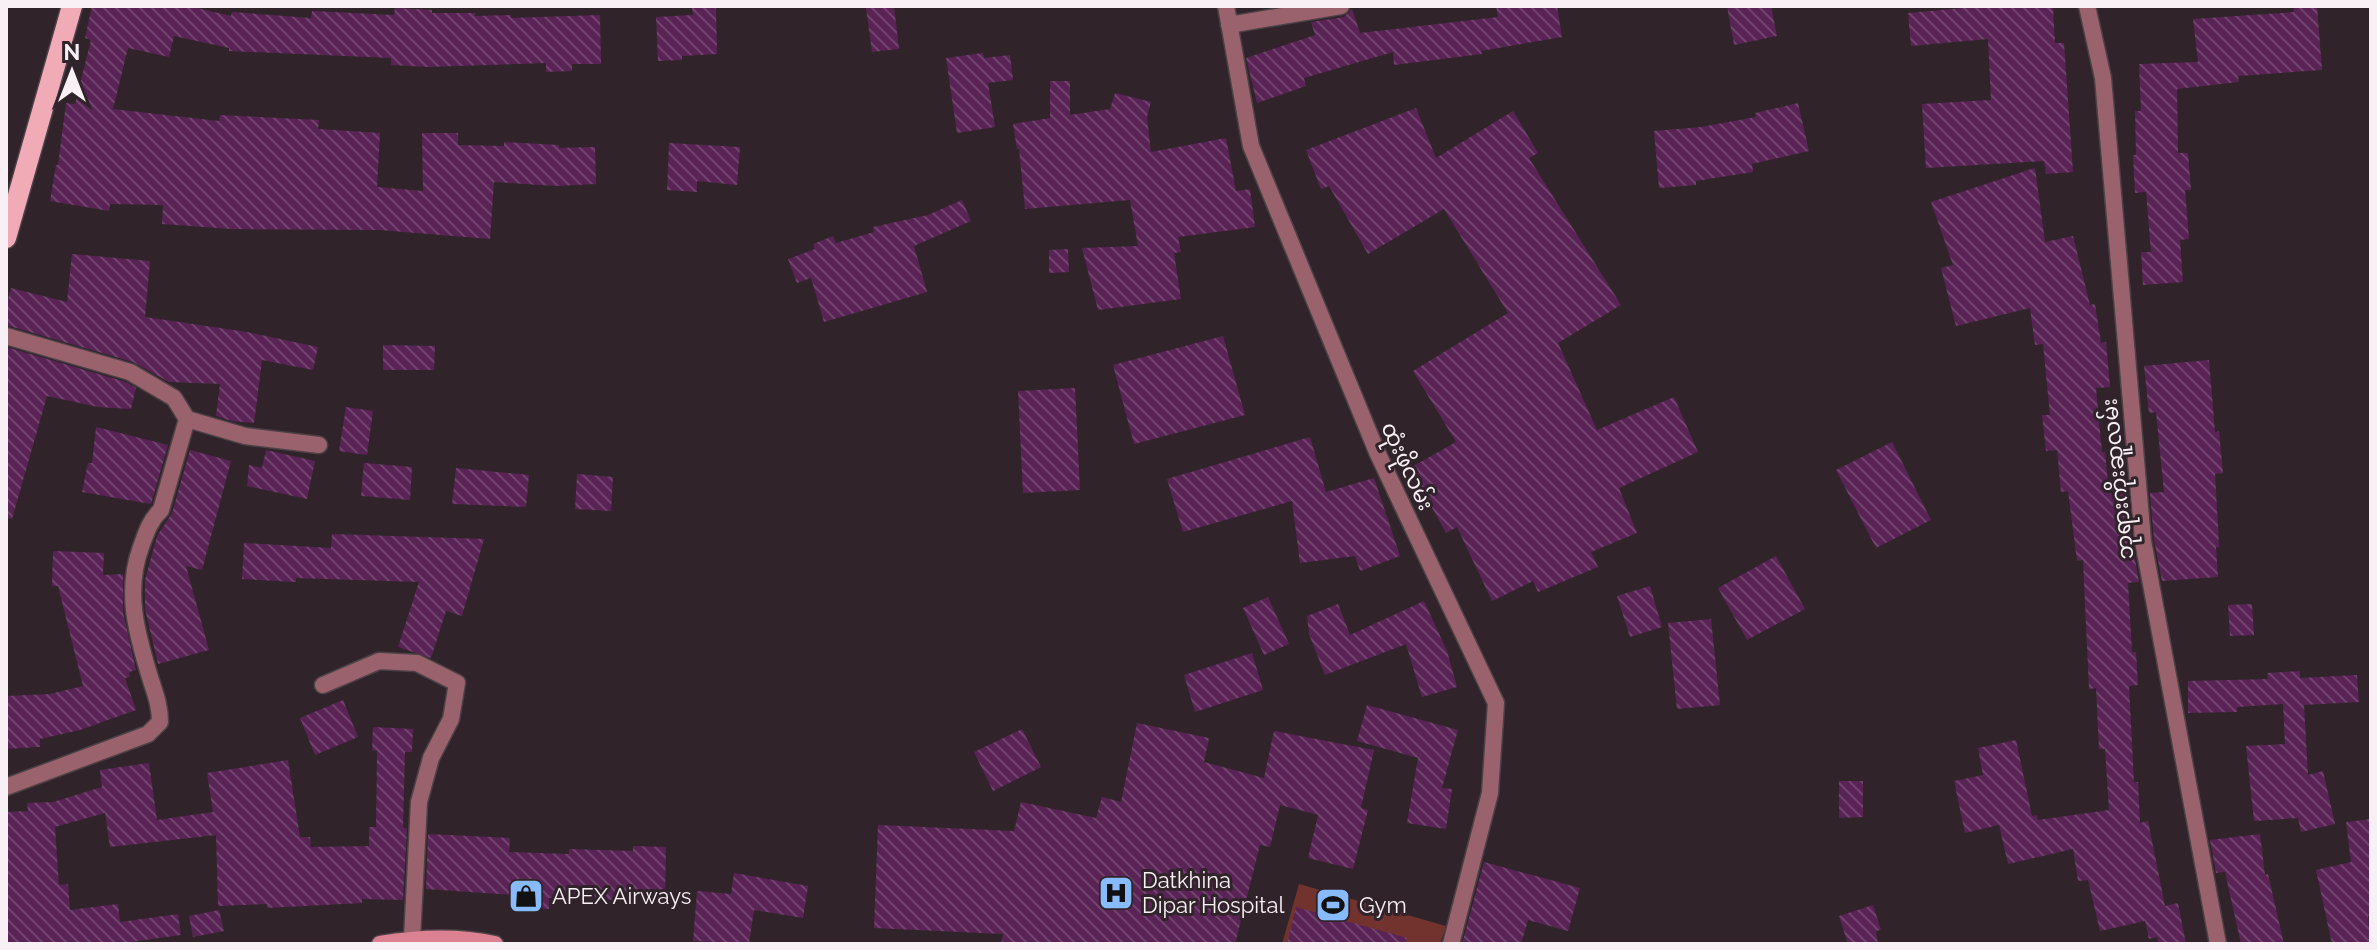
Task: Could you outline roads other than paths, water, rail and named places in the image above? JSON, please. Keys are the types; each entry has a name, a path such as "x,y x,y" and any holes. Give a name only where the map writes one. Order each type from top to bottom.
{"main road":[{"path":"6,238 72,6"},
{"path":"380,944 412,939 495,944"}],"street":[{"name":"ထုံးဖိုလမ်း","path":"1226,6 1251,146 1377,452 1496,703 1490,793 1451,944"},
{"path":"1229,25 1341,6"},
{"name":"ဘုရားကိုးဆူလမ်း","path":"2087,6 2103,78 2143,541 2218,944"},
{"path":"6,336 130,372 174,398 187,419 245,436 319,445"},
{"path":"6,787 148,734 160,722 160,704 135,620 132,579 133,568 152,518 161,510 187,419"},
{"path":"323,685 379,661 417,663 457,683 451,719 431,758 419,802 412,939"}],"place":[{"name":"Datkhina Dipar Hospital","path":"1116,893"},
{"name":"APEX Airways","path":"526,896"},
{"name":"Gym","path":"1333,905"}]}
